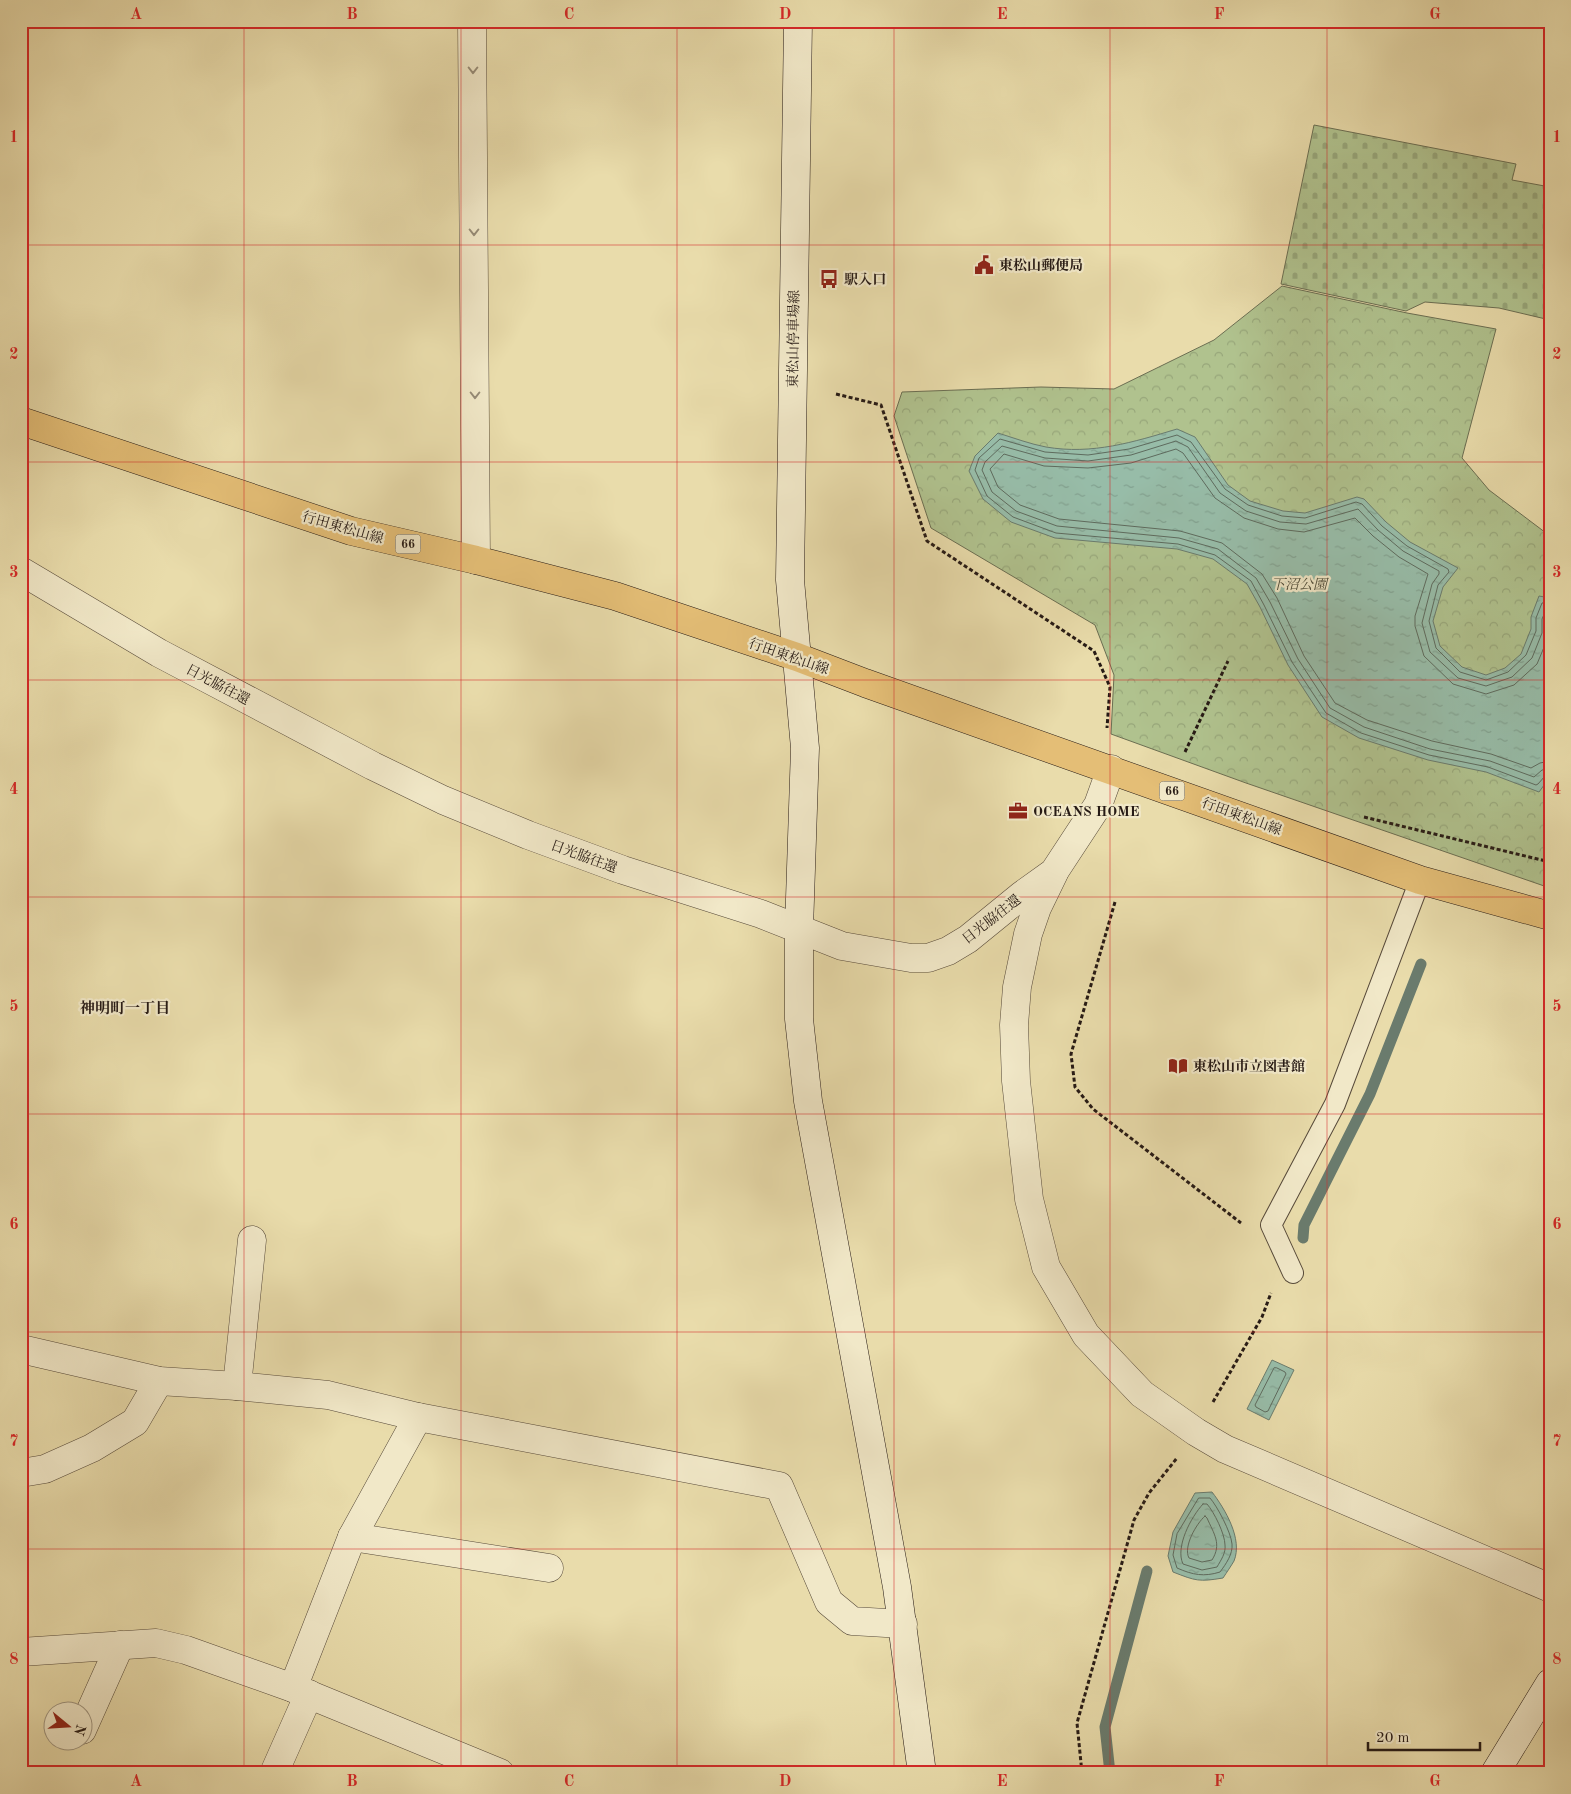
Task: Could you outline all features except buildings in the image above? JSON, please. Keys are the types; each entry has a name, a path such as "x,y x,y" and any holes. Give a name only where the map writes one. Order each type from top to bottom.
{"main road":[{"name":"行田東松山線","path":"21,421 351,531 476,560 616,596 797,657 865,684 1111,769 1420,880 1550,916"}],"street":[{"path":"472,21 476,560"},
{"name":"東松山停車場線","path":"798,21 790,580 805,748 799,929 799,1019 808,1102 897,1587 922,1773"},
{"name":"日光脇往還","path":"21,571 168,658 373,766 443,800 528,835 606,864 761,914 842,946 911,958 928,958 948,951 968,939 1022,895 1054,872 1098,805 1111,769"},
{"path":"1054,872 1037,908 1028,934 1017,987 1014,1025 1016,1081 1029,1199 1046,1267 1086,1335 1142,1394 1196,1432 1225,1449 1550,1588"},
{"path":"237,1386 252,1240"},
{"path":"21,1349 159,1382 237,1386 328,1395 418,1417 779,1486 830,1602 852,1621 903,1624"},
{"path":"21,1473 45,1469 92,1448 135,1422 159,1382"},
{"path":"274,1773 352,1537 418,1417"},
{"path":"352,1537 549,1568"},
{"path":"21,1652 156,1643 186,1650 301,1691 500,1773"},
{"path":"92,1708 120,1645"},
{"path":"1494,1773 1550,1683"}],"lane":[{"path":"1293,1273 1270,1225 1335,1104 1420,880"}],"path":[{"path":"836,394 881,404 927,541 1094,651 1110,687 1108,728"},
{"path":"1185,752 1228,661"},
{"path":"1364,817 1550,862"},
{"path":"1115,902 1072,1054 1075,1087 1093,1109 1242,1223 1247,1230"},
{"path":"1082,1773 1076,1723 1134,1520 1149,1493 1196,1432 1262,1317 1271,1294 1272,1284"}],"green space":[{"path":"1314,125 1516,164 1512,180 1550,187 1550,320 1499,308 1425,302 1406,311 1281,284"},
{"name":"下沼公園","path":"1282,286 1407,313 1496,329 1462,458 1489,490 1550,536 1550,888 1246,783 1111,734 1114,675 1095,625 931,528 894,416 902,392 1041,387 1114,389 1214,340"}],"water":[{"path":"1177,429 1195,437 1228,485 1250,501 1283,511 1305,513 1357,497 1364,499 1386,522 1410,542 1458,568 1443,587 1433,621 1440,646 1462,667 1486,675 1505,668 1521,654 1531,629 1531,617 1539,596 1550,598 1550,777 1539,792 1486,772 1428,760 1359,738 1322,717 1288,665 1247,584 1213,559 1177,549 1055,538 1011,522 983,499 969,471 975,456 998,433 1046,447 1080,449 1129,443"},
{"path":"1272,1360 1294,1370 1269,1420 1247,1409"},
{"path":"1212,1492 1231,1525 1236,1543 1236,1552 1234,1561 1223,1578 1193,1579 1173,1572 1168,1556 1173,1532 1195,1493"}],"waterway":[{"path":"1303,1238 1304,1225 1370,1094 1421,964"},
{"path":"1110,1773 1105,1727 1147,1571"}],"place":[{"name":"東松山郵便局","path":"984,265"},
{"name":"駅入口","path":"829,279"},
{"name":"OCEANS HOME","path":"1018,811"},
{"name":"東松山市立図書館","path":"1178,1066"}],"district":[{"name":"神明町一丁目","path":"125,1008"}]}
